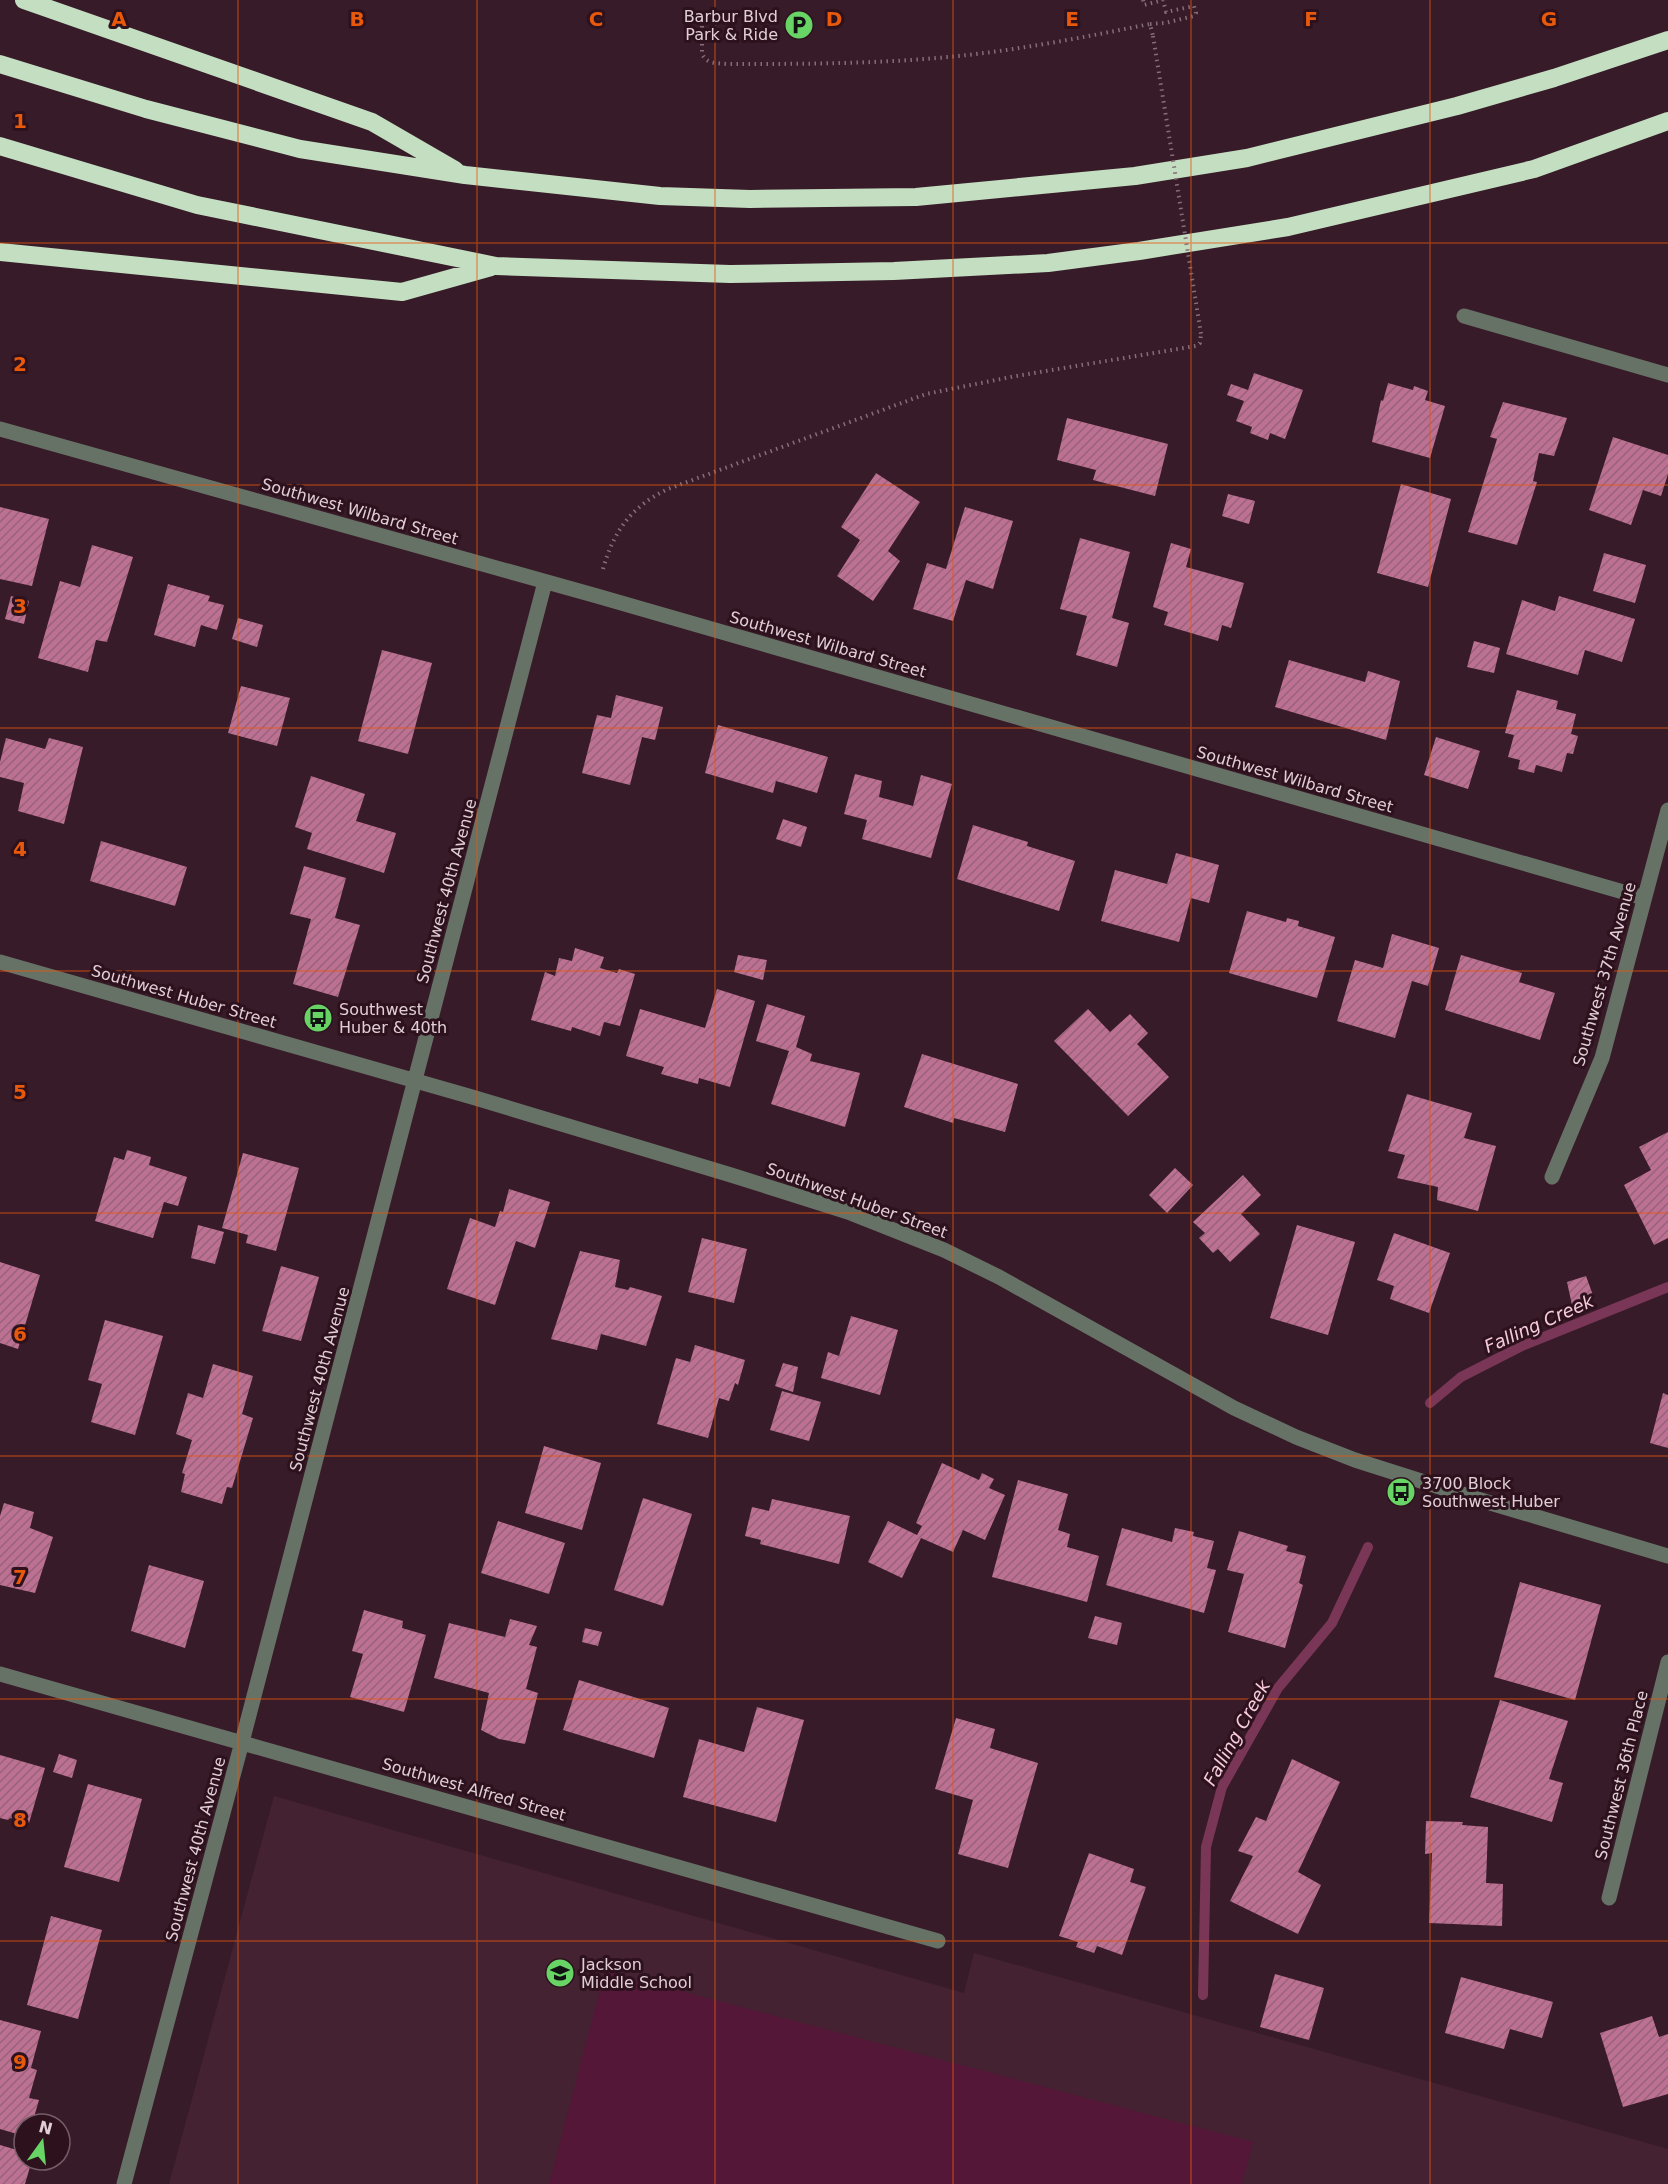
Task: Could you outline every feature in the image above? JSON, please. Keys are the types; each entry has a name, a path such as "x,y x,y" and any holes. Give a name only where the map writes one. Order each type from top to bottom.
{"highway":[{"path":"24,0 372,122 465,175"},
{"path":"0,64 146,109 300,148 465,175 660,196 750,199 916,197 1102,179 1247,158 1457,106 1668,40"},
{"path":"0,146 197,205 496,266 730,273 894,272 1048,262 1139,251 1287,227 1534,169 1668,121"},
{"path":"0,252 402,292 496,266"}],"street":[{"path":"1464,316 1668,375"},
{"name":"Southwest Wilbard Street","path":"0,429 597,596 1644,898"},
{"name":"Southwest 40th Avenue","path":"124,2184 546,582"},
{"name":"Southwest 37th Avenue","path":"1552,1177 1602,1058 1668,810"},
{"name":"Southwest Huber Street","path":"0,962 721,1171 848,1212 944,1250 999,1277 1233,1408 1296,1437 1355,1460 1668,1556"},
{"name":"Southwest 36th Place","path":"1609,1898 1668,1662"},
{"name":"Southwest Alfred Street","path":"0,1674 938,1941"}],"path":[{"path":"702,14 702,54 705,60 712,63 837,64 940,58 1035,45 1165,23 1194,16 1196,13 1194,6 1166,12 1163,0 1144,5 1143,0"},
{"path":"597,596 610,548 627,519 649,498 668,489 926,394 1016,376 1196,346 1200,343 1201,334 1150,24"}],"shaded area":[{"name":"Jackson Middle School","path":"274,1796 964,1993 974,1953 1668,2149 1668,2184 169,2184"},
{"path":"605,1971 1253,2142 1242,2184 549,2184"}],"building":[{"path":"1254,373 1303,390 1285,439 1270,433 1268,440 1250,433 1252,427 1236,421 1244,401 1227,395 1231,384 1248,390"},
{"path":"1388,383 1413,390 1414,386 1428,391 1425,400 1445,406 1430,458 1372,442 1381,400 1383,401"},
{"path":"1503,402 1567,418 1554,456 1539,453 1533,481 1537,482 1517,545 1468,532 1497,439 1490,437"},
{"path":"1067,418 1168,444 1155,496 1093,480 1096,470 1057,460"},
{"path":"1613,437 1668,455 1668,474 1661,496 1643,490 1631,525 1589,510"},
{"path":"876,473 920,502 888,551 900,561 873,601 837,576 860,540 841,527"},
{"path":"1401,484 1451,499 1428,587 1377,573"},
{"path":"1228,494 1255,501 1249,524 1222,516"},
{"path":"0,507 49,519 32,586 0,579"},
{"path":"965,507 1013,521 993,589 966,580 953,621 913,609 927,563 946,569"},
{"path":"1080,538 1130,552 1112,618 1129,623 1117,667 1076,655 1087,616 1060,609"},
{"path":"1171,543 1191,549 1186,567 1244,583 1231,628 1222,625 1218,641 1164,625 1168,612 1153,607"},
{"path":"92,545 133,557 107,642 96,640 88,672 38,658 60,581 80,587"},
{"path":"1604,553 1646,565 1635,603 1593,591"},
{"path":"168,584 210,596 208,601 224,605 217,630 201,625 195,647 154,635"},
{"path":"11,596 29,601 24,624 5,619"},
{"path":"1559,596 1635,619 1622,662 1585,650 1578,675 1506,654 1522,600 1555,611"},
{"path":"238,618 263,625 257,647 232,639"},
{"path":"1474,641 1500,648 1494,673 1467,667"},
{"path":"382,650 432,663 408,754 358,741"},
{"path":"1289,660 1365,682 1368,671 1400,681 1386,740 1275,707"},
{"path":"241,686 290,698 277,746 228,733"},
{"path":"1517,690 1558,701 1556,709 1576,714 1571,734 1578,736 1573,754 1567,753 1562,772 1536,765 1534,773 1518,769 1520,760 1508,757 1514,735 1505,733"},
{"path":"616,695 663,707 655,740 642,737 630,785 582,773 597,715 611,718"},
{"path":"718,725 828,757 817,793 776,781 773,793 705,773"},
{"path":"1436,737 1480,751 1468,789 1424,775"},
{"path":"6,738 45,749 49,738 83,747 64,824 18,811 24,783 0,777 0,762"},
{"path":"855,774 882,781 879,797 913,806 921,775 952,784 931,858 862,839 867,820 844,814"},
{"path":"311,776 365,794 356,821 396,833 384,873 307,849 312,833 295,827"},
{"path":"783,819 807,827 801,847 776,839"},
{"path":"973,825 1028,842 1027,846 1075,861 1059,911 957,879"},
{"path":"101,841 187,867 175,906 90,881"},
{"path":"1176,853 1219,865 1209,903 1191,898 1179,942 1101,921 1115,870 1167,884"},
{"path":"304,866 346,878 335,918 360,925 338,997 293,984 311,919 290,914"},
{"path":"1247,911 1286,922 1287,918 1299,921 1298,926 1335,937 1317,998 1229,973"},
{"path":"1392,934 1439,948 1428,986 1412,981 1395,1038 1337,1021 1355,960 1383,968"},
{"path":"575,948 604,957 600,968 617,973 619,969 635,974 620,1026 604,1022 600,1036 572,1027 571,1031 531,1020 545,972 555,976 559,958 572,961"},
{"path":"738,955 767,960 763,980 734,972"},
{"path":"1461,955 1522,973 1519,982 1555,993 1540,1040 1445,1010"},
{"path":"717,989 755,1001 730,1087 699,1078 698,1084 661,1074 664,1067 626,1056 640,1009 705,1028"},
{"path":"767,1004 805,1016 796,1047 812,1054 810,1061 860,1073 845,1127 771,1104 789,1051 756,1041"},
{"path":"1088,1009 1110,1032 1130,1014 1148,1033 1137,1044 1169,1077 1128,1116 1054,1041"},
{"path":"922,1054 1018,1084 1005,1132 954,1118 953,1123 904,1107"},
{"path":"1407,1094 1472,1113 1464,1138 1496,1146 1478,1211 1437,1200 1438,1187 1397,1178 1405,1155 1388,1151"},
{"path":"1668,1132 1668,1238 1654,1245 1624,1185 1651,1170 1639,1147"},
{"path":"127,1150 151,1157 149,1165 187,1177 178,1206 164,1202 153,1238 95,1221 114,1157 124,1160"},
{"path":"243,1153 299,1168 276,1251 246,1243 248,1235 222,1228"},
{"path":"1175,1168 1193,1185 1167,1213 1149,1195"},
{"path":"1243,1175 1261,1195 1241,1214 1260,1234 1230,1262 1218,1249 1213,1253 1199,1238 1205,1233 1193,1222"},
{"path":"509,1189 550,1202 535,1248 516,1241 495,1305 447,1289 470,1218 495,1227 500,1211 503,1212"},
{"path":"198,1225 224,1232 215,1264 191,1258"},
{"path":"1297,1225 1355,1242 1328,1335 1270,1318"},
{"path":"1394,1233 1450,1253 1429,1313 1390,1299 1394,1286 1377,1280"},
{"path":"702,1238 747,1249 734,1303 688,1292"},
{"path":"580,1251 620,1260 615,1287 628,1290 630,1287 662,1296 646,1346 601,1334 597,1350 551,1339"},
{"path":"0,1262 40,1275 18,1349 0,1343"},
{"path":"281,1266 319,1277 301,1341 262,1331"},
{"path":"1586,1276 1594,1298 1572,1305 1567,1282"},
{"path":"851,1316 898,1330 880,1395 821,1378 828,1352 839,1356"},
{"path":"105,1320 163,1336 135,1435 91,1422 102,1384 88,1380"},
{"path":"695,1345 745,1360 738,1385 735,1383 729,1401 719,1398 708,1438 657,1424 676,1358 690,1362"},
{"path":"783,1363 798,1367 793,1392 775,1386"},
{"path":"213,1364 253,1376 242,1414 253,1418 232,1488 227,1487 222,1504 181,1492 185,1474 182,1473 192,1440 176,1434 188,1393 203,1398"},
{"path":"782,1391 821,1402 809,1441 770,1430"},
{"path":"1663,1393 1668,1395 1668,1448 1650,1443"},
{"path":"544,1446 601,1463 582,1530 525,1513"},
{"path":"942,1463 979,1480 982,1473 994,1479 989,1488 1005,1495 985,1540 963,1530 953,1552 921,1538 902,1578 868,1562 888,1521 917,1535 922,1526 916,1523"},
{"path":"1018,1480 1068,1494 1058,1530 1070,1534 1067,1547 1099,1556 1087,1602 992,1577"},
{"path":"643,1498 692,1514 663,1606 614,1590"},
{"path":"772,1499 850,1516 839,1564 760,1544 761,1540 745,1536 752,1507 769,1511"},
{"path":"4,1503 34,1512 30,1528 53,1537 35,1593 0,1585 0,1516"},
{"path":"498,1521 565,1543 549,1594 481,1573"},
{"path":"1122,1528 1172,1542 1175,1528 1194,1532 1193,1536 1214,1541 1207,1568 1216,1570 1204,1613 1106,1585"},
{"path":"1239,1531 1288,1546 1286,1551 1306,1556 1299,1583 1303,1585 1285,1648 1228,1632 1244,1574 1227,1570"},
{"path":"149,1565 204,1581 185,1648 131,1631"},
{"path":"1520,1582 1601,1605 1575,1700 1494,1677"},
{"path":"364,1610 403,1621 402,1628 426,1635 404,1712 350,1697 363,1654 352,1651"},
{"path":"1095,1616 1122,1623 1117,1645 1088,1638"},
{"path":"510,1619 537,1626 529,1645 537,1647 526,1689 538,1693 525,1744 499,1739 481,1730 489,1693 434,1678 449,1623 505,1637"},
{"path":"585,1628 602,1632 598,1646 582,1642"},
{"path":"579,1680 669,1708 654,1758 563,1730"},
{"path":"1500,1700 1568,1721 1549,1779 1563,1783 1552,1822 1470,1797"},
{"path":"757,1707 804,1720 776,1822 683,1797 699,1739 744,1752"},
{"path":"956,1718 995,1729 990,1748 1038,1763 1008,1868 958,1854 973,1800 935,1789"},
{"path":"59,1754 77,1760 72,1778 53,1772"},
{"path":"0,1755 45,1768 29,1823 0,1818"},
{"path":"1292,1759 1340,1782 1298,1872 1321,1885 1298,1934 1230,1901 1253,1856 1238,1851 1256,1817 1266,1821"},
{"path":"88,1784 142,1799 119,1882 64,1867"},
{"path":"1426,1821 1463,1822 1462,1825 1488,1827 1486,1883 1503,1884 1502,1926 1429,1923 1432,1853 1425,1854"},
{"path":"1089,1853 1134,1869 1130,1882 1146,1887 1122,1955 1097,1946 1094,1953 1076,1947 1078,1942 1059,1936"},
{"path":"51,1916 102,1930 78,2019 27,2005"},
{"path":"1275,1974 1324,1988 1309,2040 1260,2027"},
{"path":"1461,1977 1553,2002 1542,2038 1510,2029 1504,2049 1445,2033"},
{"path":"1652,2016 1659,2037 1668,2034 1668,2094 1623,2107 1600,2033"},
{"path":"0,2020 41,2031 31,2068 37,2070 29,2098 39,2100 36,2112 12,2112 12,2132 0,2129"},
{"path":"0,2145 12,2148 12,2172 28,2172 25,2184 0,2184"}],"waterway":[{"name":"Falling Creek","path":"1430,1403 1461,1377 1524,1345 1668,1287"},
{"name":"Falling Creek","path":"1203,1995 1206,1847 1222,1787 1278,1688 1332,1623 1368,1547"}],"place":[{"name":"Barbur Blvd Park & Ride","path":"799,25"},
{"name":"Southwest Huber & 40th","path":"318,1018"},
{"name":"3700 Block Southwest Huber","path":"1401,1492"},
{"name":"Jackson Middle School","path":"560,1973"}]}
